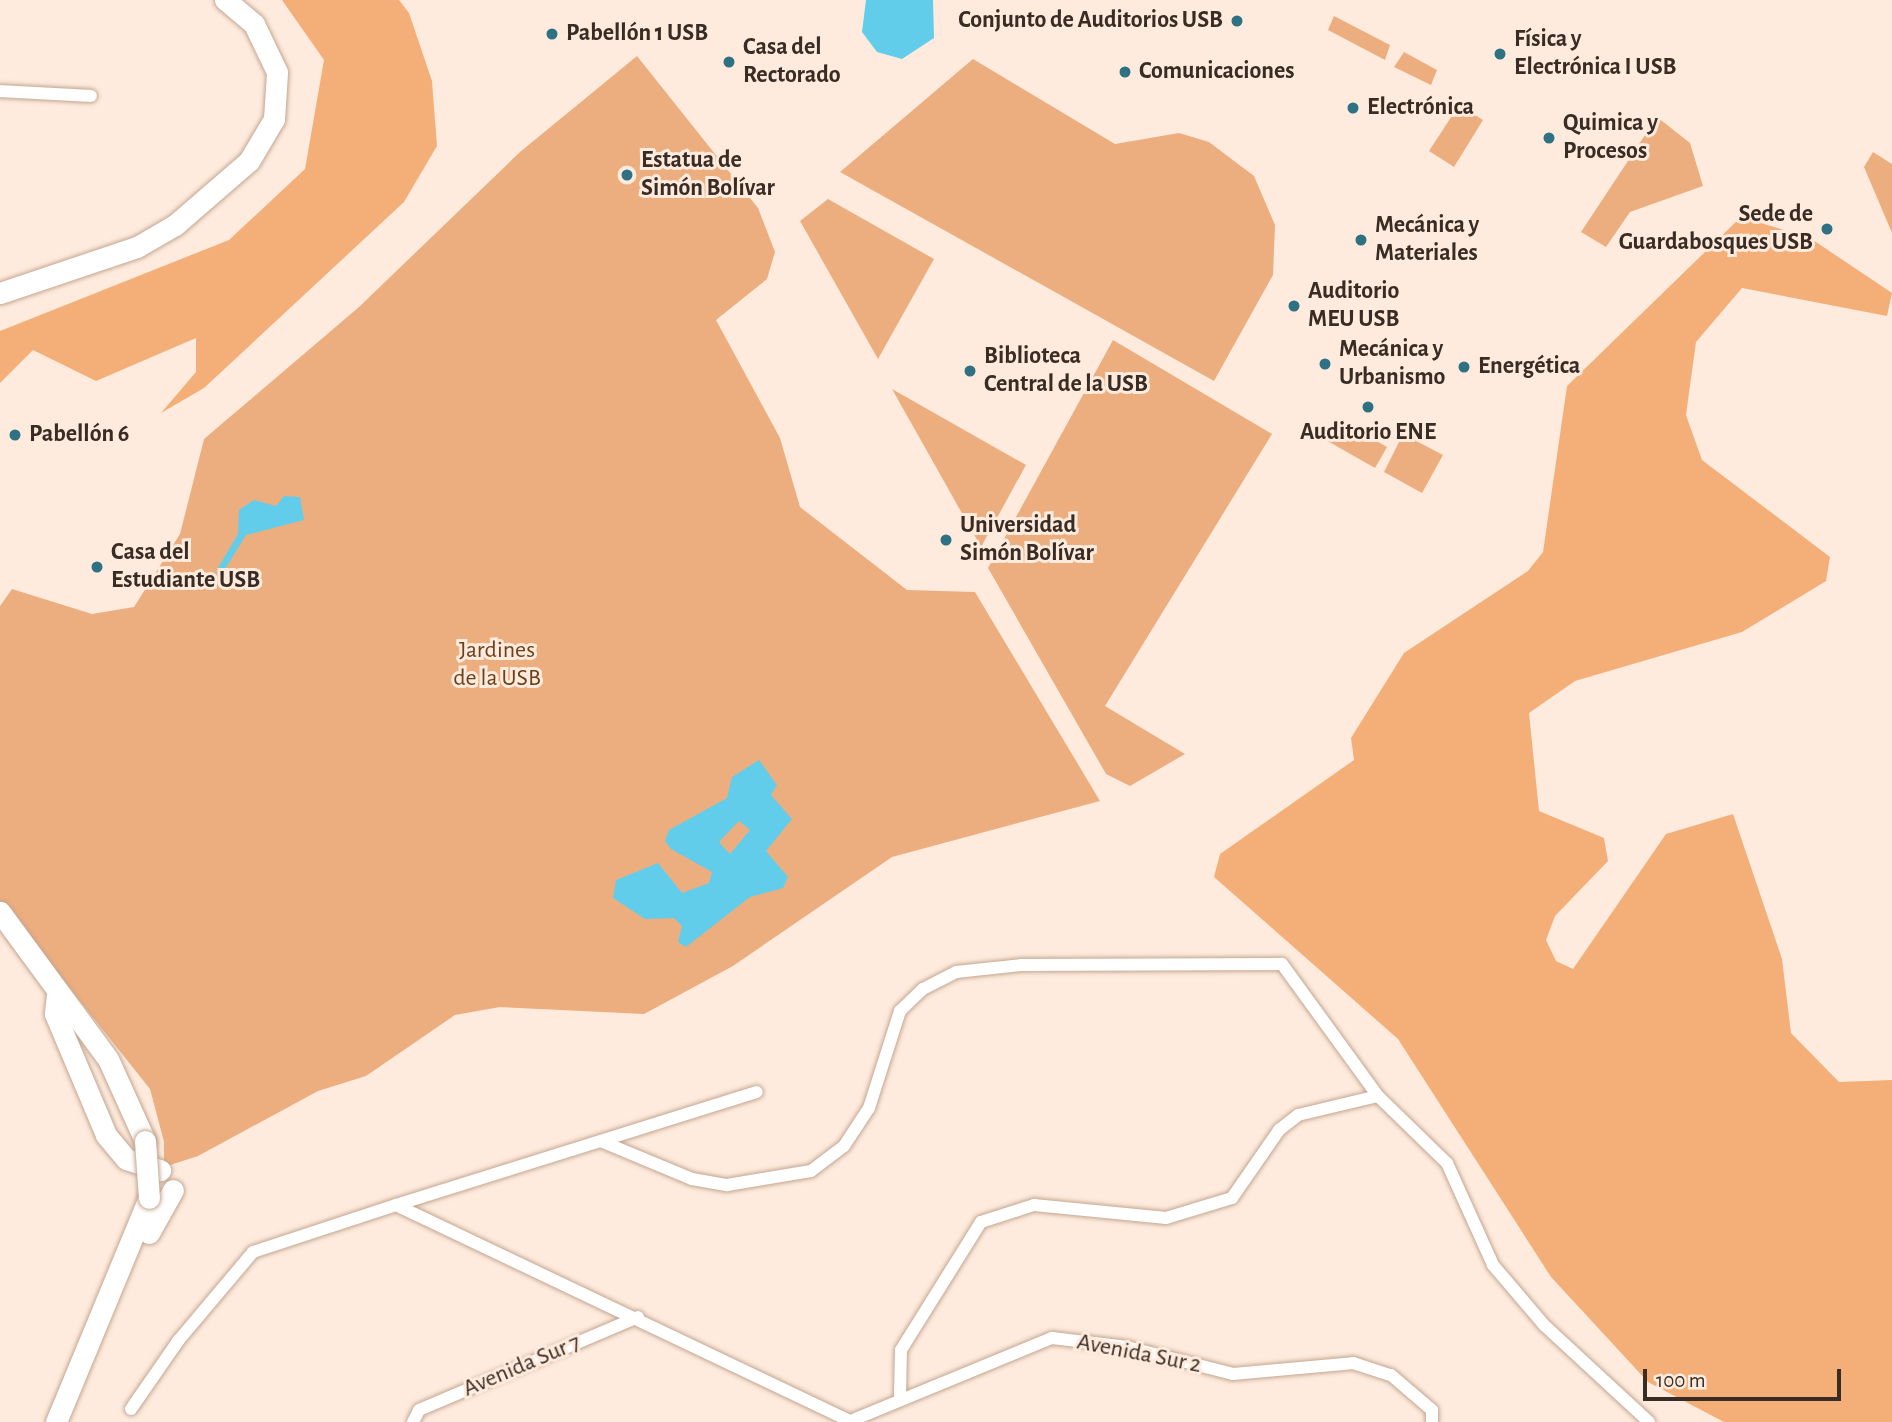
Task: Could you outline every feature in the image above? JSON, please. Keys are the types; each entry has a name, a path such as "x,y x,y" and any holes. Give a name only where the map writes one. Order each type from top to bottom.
{"main road":[{"path":"0,293 137,247 184,218 249,161 274,119 277,72 254,24 225,0"},
{"path":"0,912 57,994 108,1059 145,1141 149,1198 142,1228 85,1342 56,1422"},
{"path":"57,994 55,1014 106,1135 126,1159 160,1170"},
{"path":"120,1274 173,1190"}],"street":[{"path":"0,91 91,96"},
{"path":"603,1142 692,1179 727,1185 811,1171 844,1146 869,1108 900,1012 923,989 956,972 1021,965 1282,964 1378,1096 1447,1163 1493,1265 1544,1325 1649,1422"},
{"path":"131,1409 178,1340 253,1252 757,1092"},
{"path":"900,1396 901,1350 981,1222 1034,1205 1166,1218 1233,1198 1279,1130 1298,1115 1378,1096"},
{"path":"396,1205 638,1317 849,1422"},
{"name":"Avenida Sur 7","path":"412,1422 419,1410 638,1317"},
{"name":"Avenida Sur 2","path":"849,1422 900,1396 1052,1338 1127,1347 1233,1374 1353,1363 1391,1375 1432,1416"}],"green space":[{"path":"1334,16 1390,45 1385,60 1328,30"},
{"path":"1404,52 1437,70 1431,85 1394,67"},
{"name":"Jardines de la USB","path":"637,56 758,208 775,252 767,279 716,320 780,438 800,507 907,590 975,592 1100,801 892,857 733,966 644,1014 500,1007 455,1015 366,1076 318,1091 198,1156 164,1167 164,1142 150,1089 0,901 0,606 12,589 92,614 134,607 180,534 204,439 359,307 520,152"},
{"path":"973,59 1115,144 1179,133 1209,142 1254,176 1275,225 1273,275 1214,381 840,172"},
{"path":"1459,105 1483,120 1454,167 1429,151"},
{"path":"1657,117 1690,143 1703,186 1630,212 1606,247 1581,232"},
{"path":"1873,152 1892,164 1892,233 1864,167"},
{"path":"828,199 934,259 878,359 800,221"},
{"path":"1113,340 1272,434 1105,706 1185,754 1130,786 1106,774 988,568"},
{"path":"892,389 1026,465 981,547"},
{"path":"1336,418 1387,447 1375,468 1324,439"},
{"path":"1403,434 1443,455 1422,493 1384,472"}],"shaded area":[{"path":"282,0 399,0 409,13 432,81 437,146 404,202 204,388 161,413 196,372 196,338 96,381 33,350 0,383 0,331 229,240 305,169 324,60"},
{"path":"1741,217 1810,238 1892,293 1887,316 1742,288 1696,342 1686,415 1702,460 1830,557 1826,581 1742,632 1575,681 1529,713 1539,811 1604,838 1608,861 1555,916 1546,940 1556,961 1573,969 1666,834 1733,814 1782,959 1791,1033 1839,1082 1892,1080 1892,1422 1724,1422 1648,1382 1551,1277 1398,1039 1214,877 1220,854 1354,760 1351,738 1404,653 1528,571 1543,552 1567,386"}],"water":[{"path":"866,0 933,0 934,38 902,59 877,52 862,32"},
{"path":"284,496 300,497 304,520 246,535 222,574 218,568 238,534 239,510 254,500 276,506"},
{"path":"759,760 777,785 771,795 792,819 766,851 788,877 783,888 750,897 686,947 678,942 682,926 674,918 645,919 613,898 616,880 658,863 682,893 709,883 712,872 671,849 665,841 669,830 727,798 732,777","holes":["739,821 750,830 730,854 719,842"]}],"place":[{"name":"Conjunto de Auditorios USB","path":"1237,21"},
{"name":"Pabellón 1 USB","path":"552,34"},
{"name":"Física y Electrónica I USB","path":"1500,54"},
{"name":"Casa del Rectorado","path":"729,62"},
{"name":"Comunicaciones","path":"1125,72"},
{"name":"Electrónica","path":"1353,108"},
{"name":"Quimica y Procesos","path":"1549,138"},
{"name":"Estatua de Simón Bolívar","path":"627,175"},
{"name":"Sede de Guardabosques USB","path":"1827,229"},
{"name":"Mecánica y Materiales","path":"1361,240"},
{"name":"Auditorio MEU USB","path":"1294,306"},
{"name":"Mecánica y Urbanismo","path":"1325,364"},
{"name":"Energética","path":"1464,367"},
{"name":"Biblioteca Central de la USB","path":"970,371"},
{"name":"Auditorio ENE","path":"1368,407"},
{"name":"Pabellón 6","path":"15,435"},
{"name":"Universidad Simón Bolívar","path":"946,540"},
{"name":"Casa del Estudiante USB","path":"97,567"}]}
